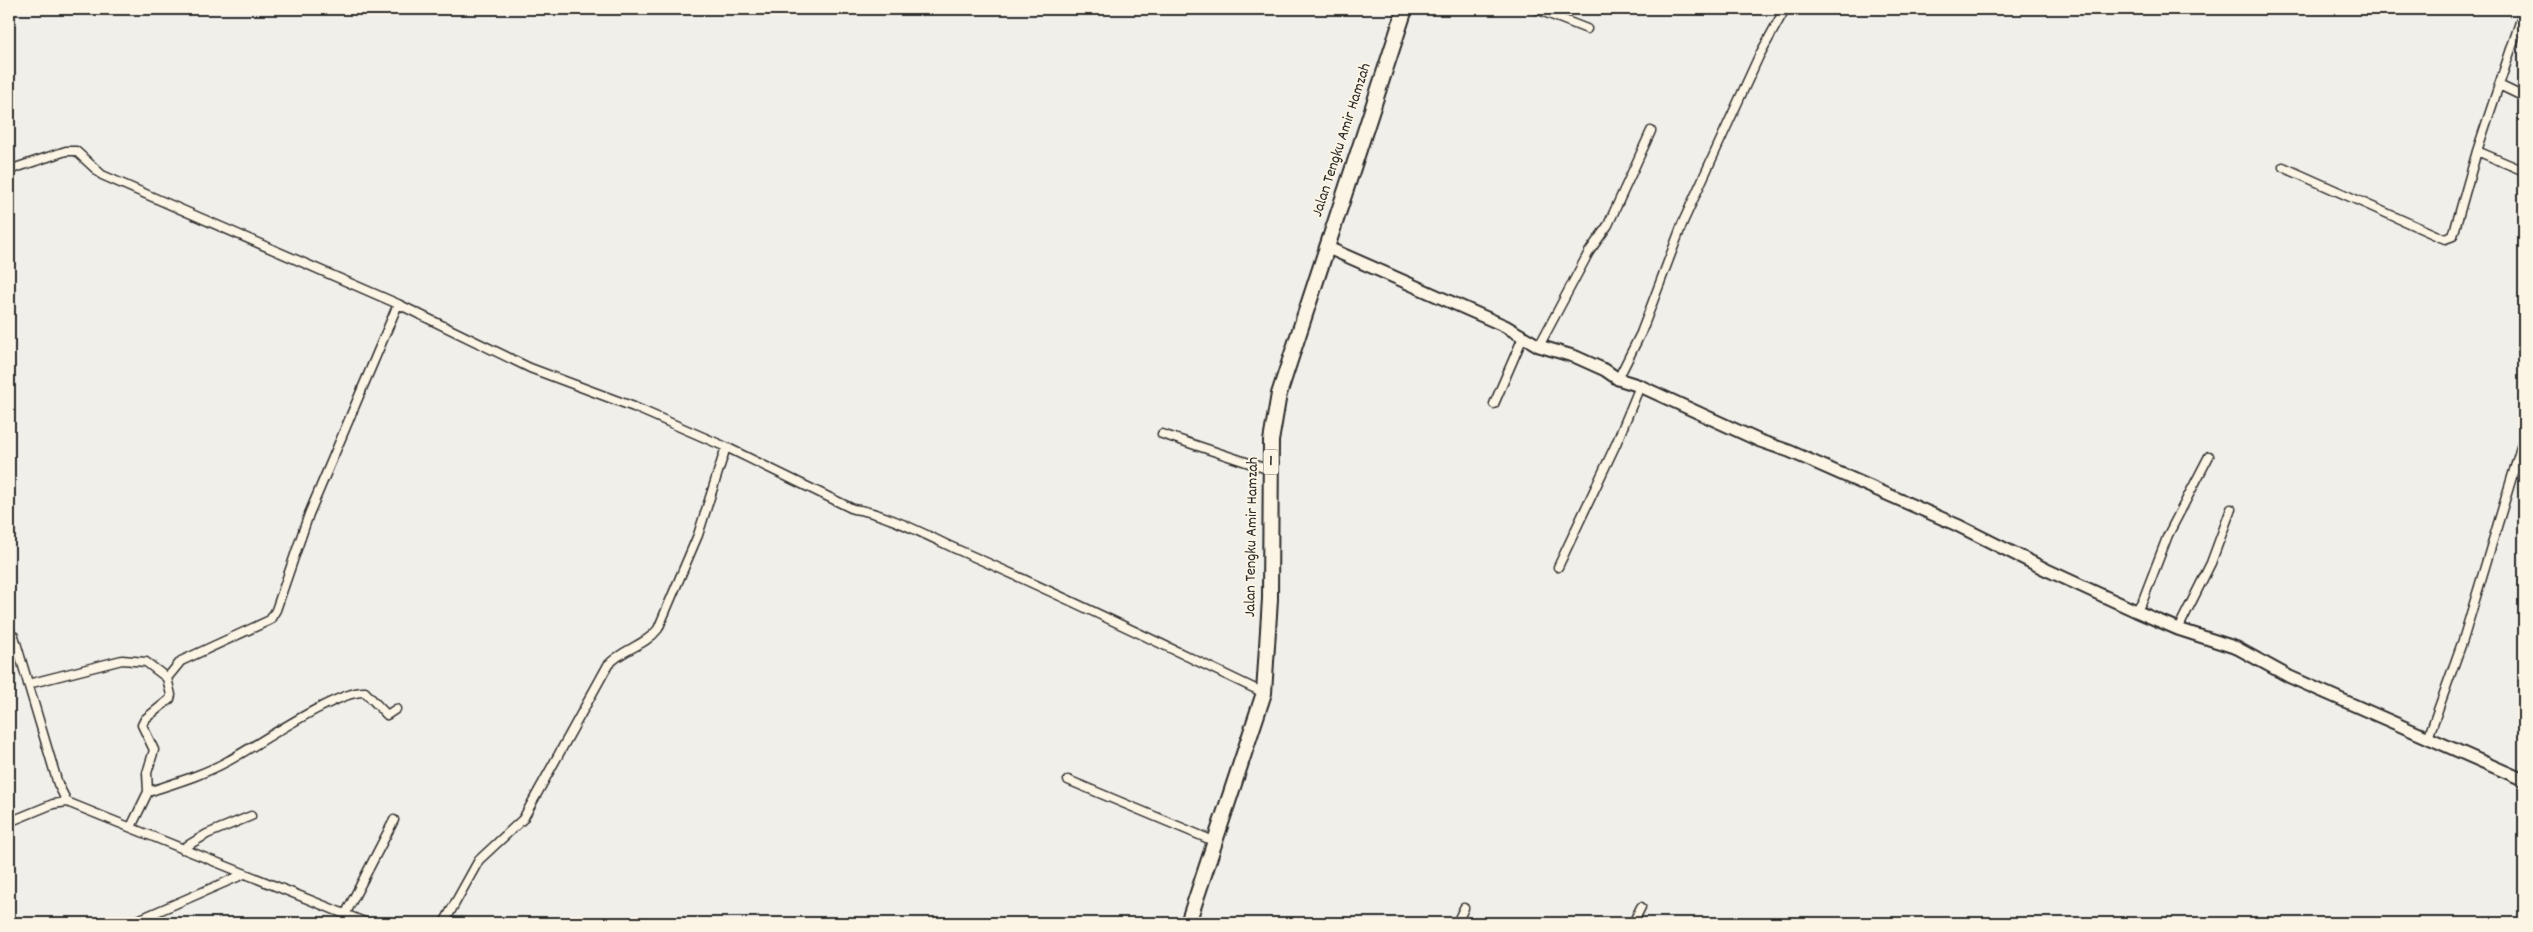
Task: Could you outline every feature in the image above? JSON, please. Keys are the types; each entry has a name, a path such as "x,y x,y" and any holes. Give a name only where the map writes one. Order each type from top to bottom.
{"highway":[{"name":"Jalan Tengku Amir Hamzah","path":"1188,923 1264,692 1270,600 1272,515 1270,470 1272,428 1281,385 1405,9"}],"street":[{"path":"1536,9 1587,29"},
{"path":"1618,379 1641,333 1683,222 1759,56 1785,9"},
{"path":"2283,168 2445,239 2449,238 2455,233 2477,151 2524,10"},
{"path":"2499,85 2524,97"},
{"path":"1539,346 1589,252 1608,225 1652,131"},
{"path":"9,170 66,151 76,151 102,175 398,304 530,368 634,407 726,447 853,510 861,510 904,526 978,558 1264,692"},
{"path":"2477,151 2524,171"},
{"path":"1326,247 1505,326 1539,346 1576,357 1605,370 1618,379 1640,386 1760,441 1789,451 1957,525 2047,570 2178,630 2237,648 2290,677 2524,780"},
{"path":"167,678 181,661 270,620 276,610 309,514 398,304"},
{"path":"1494,404 1523,337"},
{"path":"1558,567 1616,444 1640,386"},
{"path":"1162,434 1270,470"},
{"path":"2428,738 2463,640 2524,437"},
{"path":"444,923 479,860 492,851 504,835 515,829 535,802 540,786 608,664 613,659 649,640 658,629 698,535 726,447"},
{"path":"2136,611 2143,600 2168,535 2209,456"},
{"path":"2178,630 2211,563 2231,510"},
{"path":"14,636 58,784 67,802"},
{"path":"28,684 122,660 146,662 167,678 171,695 170,699 145,719 142,725 154,750 147,773 148,792 131,827"},
{"path":"148,792 182,782 226,762 316,709 353,694 365,692 387,715 396,709"},
{"path":"1068,780 1216,842"},
{"path":"9,822 53,804 67,802 348,918 367,923"},
{"path":"182,849 207,834 251,816"},
{"path":"348,918 394,820"},
{"path":"131,923 242,875"},
{"path":"1634,923 1641,907"},
{"path":"1457,923 1464,908"},
{"path":"150,915 154,923"}]}
